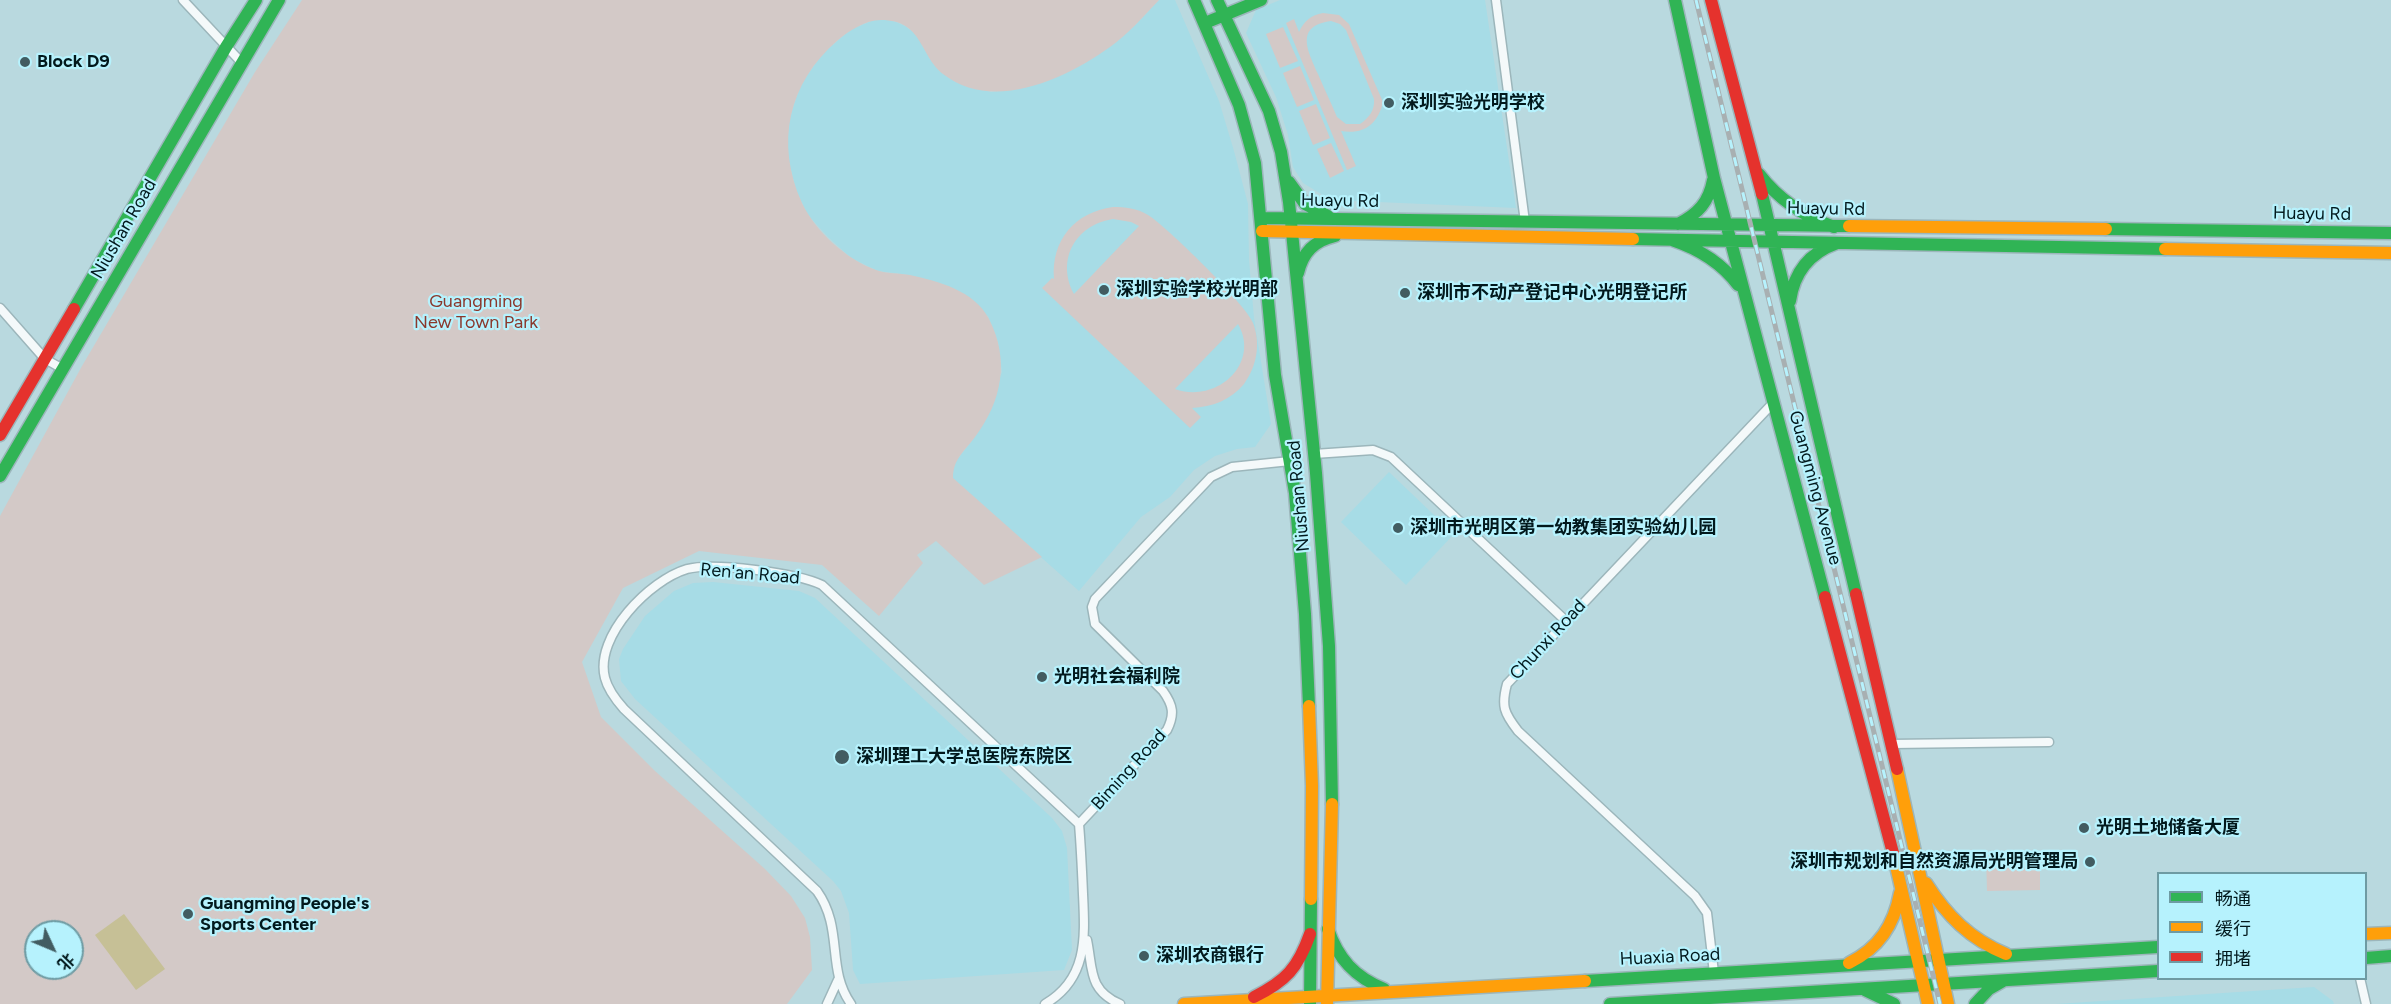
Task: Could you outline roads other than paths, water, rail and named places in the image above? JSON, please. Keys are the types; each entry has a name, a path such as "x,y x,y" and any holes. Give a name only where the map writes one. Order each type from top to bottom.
{"main road":[{"name":"Niushan Road","path":"0,435 226,47 256,0"},
{"name":"Niushan Road","path":"0,476 279,0"},
{"name":"Niushan Road","path":"1194,0 1235,94 1250,139 1259,182 1275,375 1290,461 1305,614 1312,786 1310,1000"},
{"name":"Niushan Road","path":"1218,0 1269,111 1284,167 1291,225 1314,454 1329,667 1331,859 1327,1000"},
{"path":"1205,23 1261,0"},
{"name":"Guangming Avenue","path":"1675,0 1714,178 1899,876 1928,1004"},
{"name":"Guangming Avenue","path":"1711,0 1774,242 1891,744 1948,1004"},
{"path":"1754,166 1767,185 1784,201 1803,214 1834,227"},
{"path":"1284,167 1294,191 1306,206 1320,214 1344,219"},
{"path":"1678,224 1703,209 1714,178"},
{"name":"Huayu Rd","path":"1262,225 1291,225 1344,219 2391,233"},
{"name":"Huayu Rd","path":"1291,225 1344,234 2391,253"},
{"path":"1297,283 1300,263 1309,248 1325,238 1344,234"},
{"path":"1672,240 1696,248 1715,259 1730,273 1745,299"},
{"path":"1790,312 1792,286 1799,271 1815,253 1837,243"},
{"path":"1920,873 1940,905 1964,931 1986,946 2010,956"},
{"path":"1841,966 1867,953 1887,932 1898,905 1899,876"},
{"path":"1328,928 1335,951 1347,968 1367,982 1389,991"},
{"path":"2367,934 2391,933"},
{"path":"1246,1000 1268,990 1288,976 1303,956 1310,934"},
{"name":"Huaxia Road","path":"1184,1004 1246,1000 1327,1000 1389,991 2157,947"},
{"path":"2367,958 2391,956"},
{"path":"1610,1004 1665,1003 1720,997 2157,971"},
{"path":"1975,1004 1989,989 2004,980"},
{"path":"1860,989 1894,1004"},
{"path":"1707,1004 1720,997"}],"street":[{"path":"183,0 242,63"},
{"path":"1496,0 1525,222"},
{"path":"0,308 45,359 63,369"},
{"name":"Chunxi Road","path":"1714,973 1707,913 1695,896 1518,731 1507,717 1502,701 1507,684 1773,403"},
{"path":"1314,454 1373,450 1391,457 1566,621"},
{"name":"Biming Road","path":"1120,1004 1103,994 1094,979 1085,933 1079,824 1167,730 1173,713 1163,691 1095,624 1092,607 1095,599 1211,477 1232,467 1290,461"},
{"name":"Ren'an Road","path":"851,1004 838,980 831,917 817,891 624,709 607,685 604,677 605,655 614,632 645,594 667,578 690,569 714,567 802,577 822,585 1079,824"},
{"path":"1891,744 2049,742"},
{"name":"Biming Road","path":"1045,1004 1065,988 1072,979 1082,955 1085,933"},
{"path":"827,1004 838,980"},
{"path":"2360,980 2366,1004"}],"railway":[{"path":"1696,0 1940,1004"}],"place":[{"name":"Block D9","path":"25,62"},
{"name":"深圳实验光明学校","path":"1389,103"},
{"name":"深圳实验学校光明部","path":"1104,290"},
{"name":"深圳市不动产登记中心光明登记所","path":"1405,293"},
{"name":"深圳市光明区第一幼教集团实验幼儿园","path":"1398,528"},
{"name":"光明社会福利院","path":"1042,677"},
{"name":"深圳理工大学总医院东院区","path":"842,757"},
{"name":"光明土地储备大厦","path":"2084,828"},
{"name":"深圳市规划和自然资源局光明管理局","path":"2090,862"},
{"name":"Guangming People's Sports Center","path":"188,914"},
{"name":"深圳农商银行","path":"1144,956"}],"park label":[{"name":"Guangming New Town Park","path":"476,312"}]}
